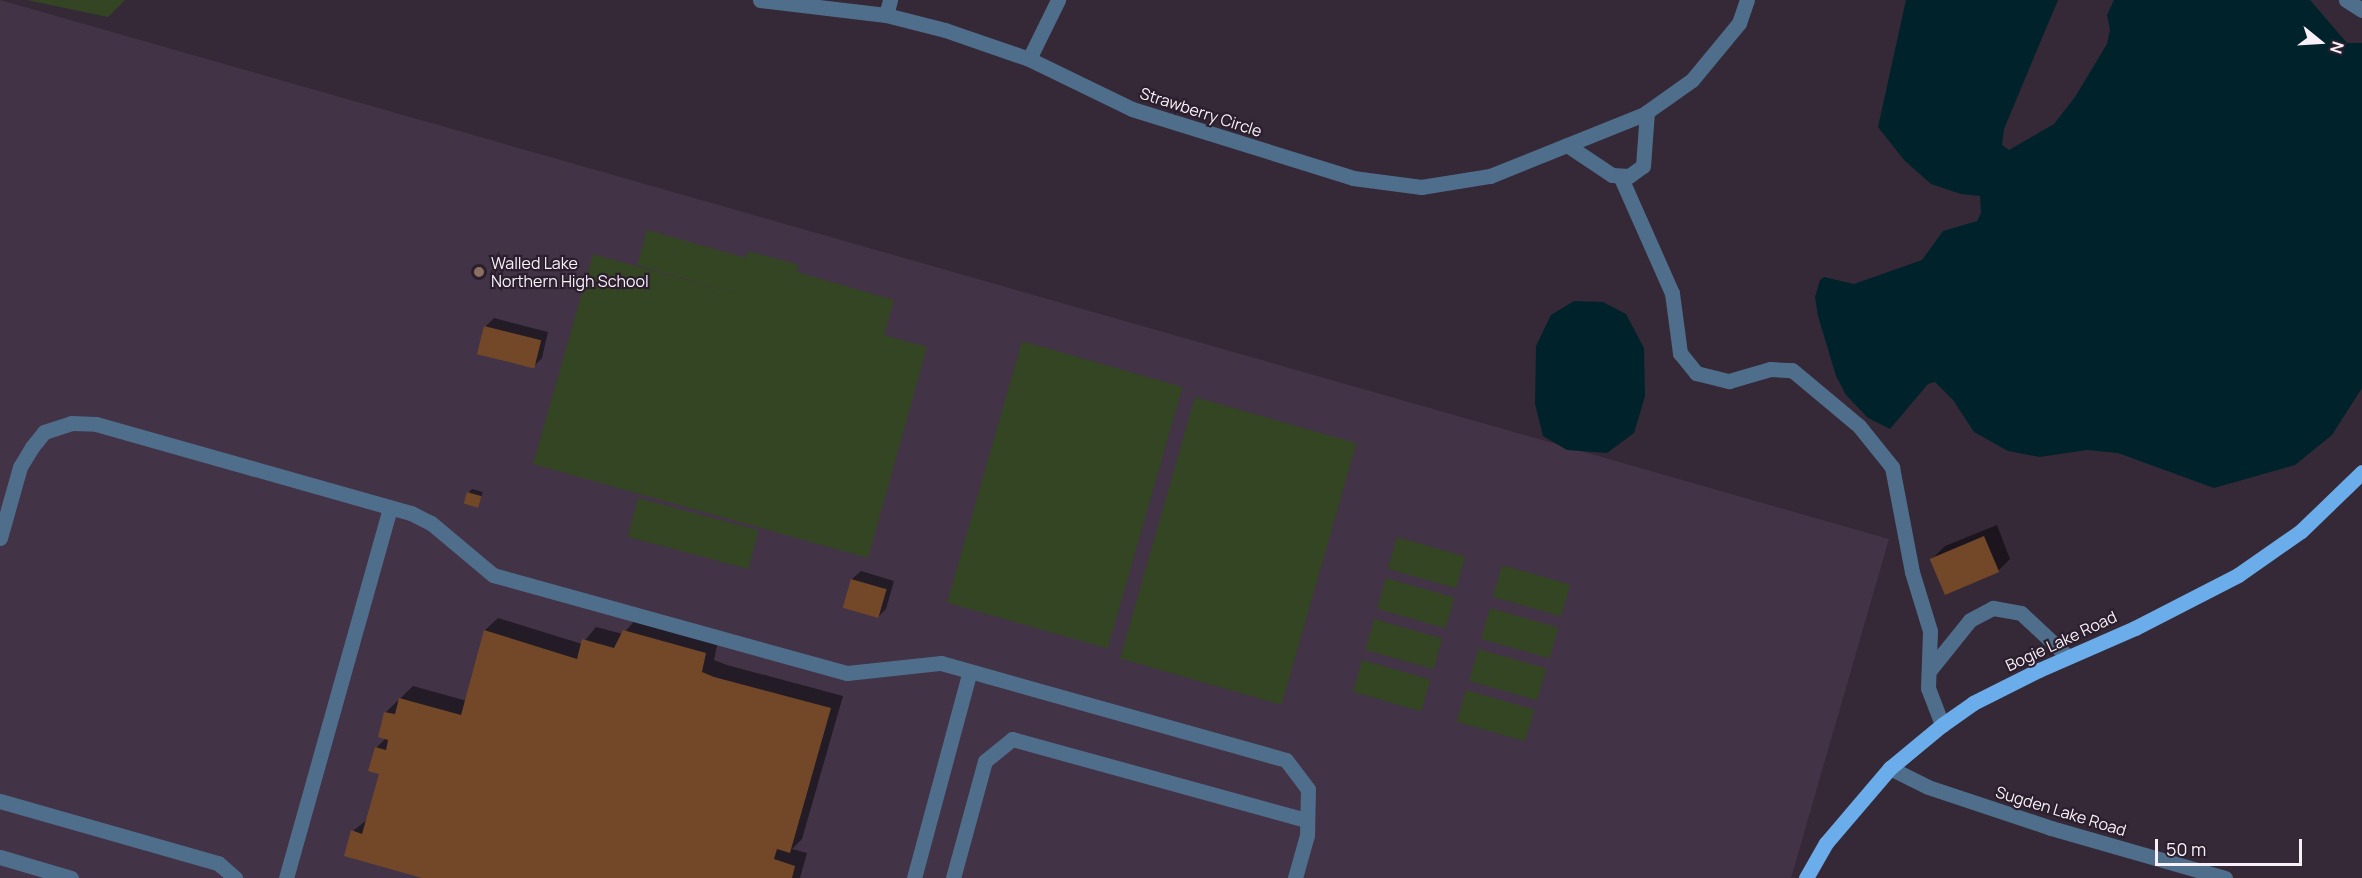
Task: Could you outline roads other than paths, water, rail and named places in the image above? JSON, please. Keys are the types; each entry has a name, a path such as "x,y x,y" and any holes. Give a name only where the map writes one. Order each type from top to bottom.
{"main road":[{"name":"Bogie Lake Road","path":"1806,878 1826,843 1890,768 1941,725 1973,703 2238,575 2301,531 2362,472"}],"street":[{"name":"Strawberry Circle","path":"760,0 886,15 945,30 1029,59 1132,110 1353,178 1421,187 1490,176 1647,112 1692,80 1738,24 1747,0"},
{"path":"886,15 890,0"},
{"path":"1029,59 1058,0"},
{"path":"2346,0 2362,10"},
{"path":"1621,178 1638,172 1642,166 1647,112"},
{"path":"1567,146 1621,178 1672,293 1680,353 1696,373 1729,381 1770,369 1792,370 1859,426 1892,467 1912,572 1930,631 1928,688 1941,725"},
{"path":"0,538 20,467 44,432 71,423 96,424 390,507 431,523 493,575 847,673 941,663 1287,760 1308,789 1307,820 1295,878"},
{"path":"286,878 390,507"},
{"path":"1929,671 1970,620 1993,608 2021,613 2068,657"},
{"path":"914,878 970,671"},
{"path":"953,878 985,760 1012,739 1307,820"},
{"name":"Sugden Lake Road","path":"1890,768 1928,787 2051,828 2225,878"},
{"path":"0,801 218,863 235,878"},
{"path":"0,857 71,878"}],"water":[{"path":"1906,0 2058,0 2004,129 2002,145 2009,150 2054,124 2075,97 2107,44 2110,30 2107,15 2114,0 2310,0 2347,43 2362,43 2362,388 2332,435 2295,465 2214,488 2118,453 2087,450 2040,457 2008,451 1974,432 1953,400 1935,382 1928,384 1890,429 1868,418 1846,395 1836,376 1818,316 1815,297 1820,280 1824,277 1854,284 1922,260 1943,231 1977,221 1981,213 1980,196 1961,194 1931,184 1904,160 1878,127"},
{"path":"1574,301 1603,302 1626,314 1644,348 1645,396 1634,433 1607,453 1567,450 1543,436 1535,404 1536,346 1551,315"}],"place":[{"name":"Walled Lake Northern High School","path":"479,272"}]}
